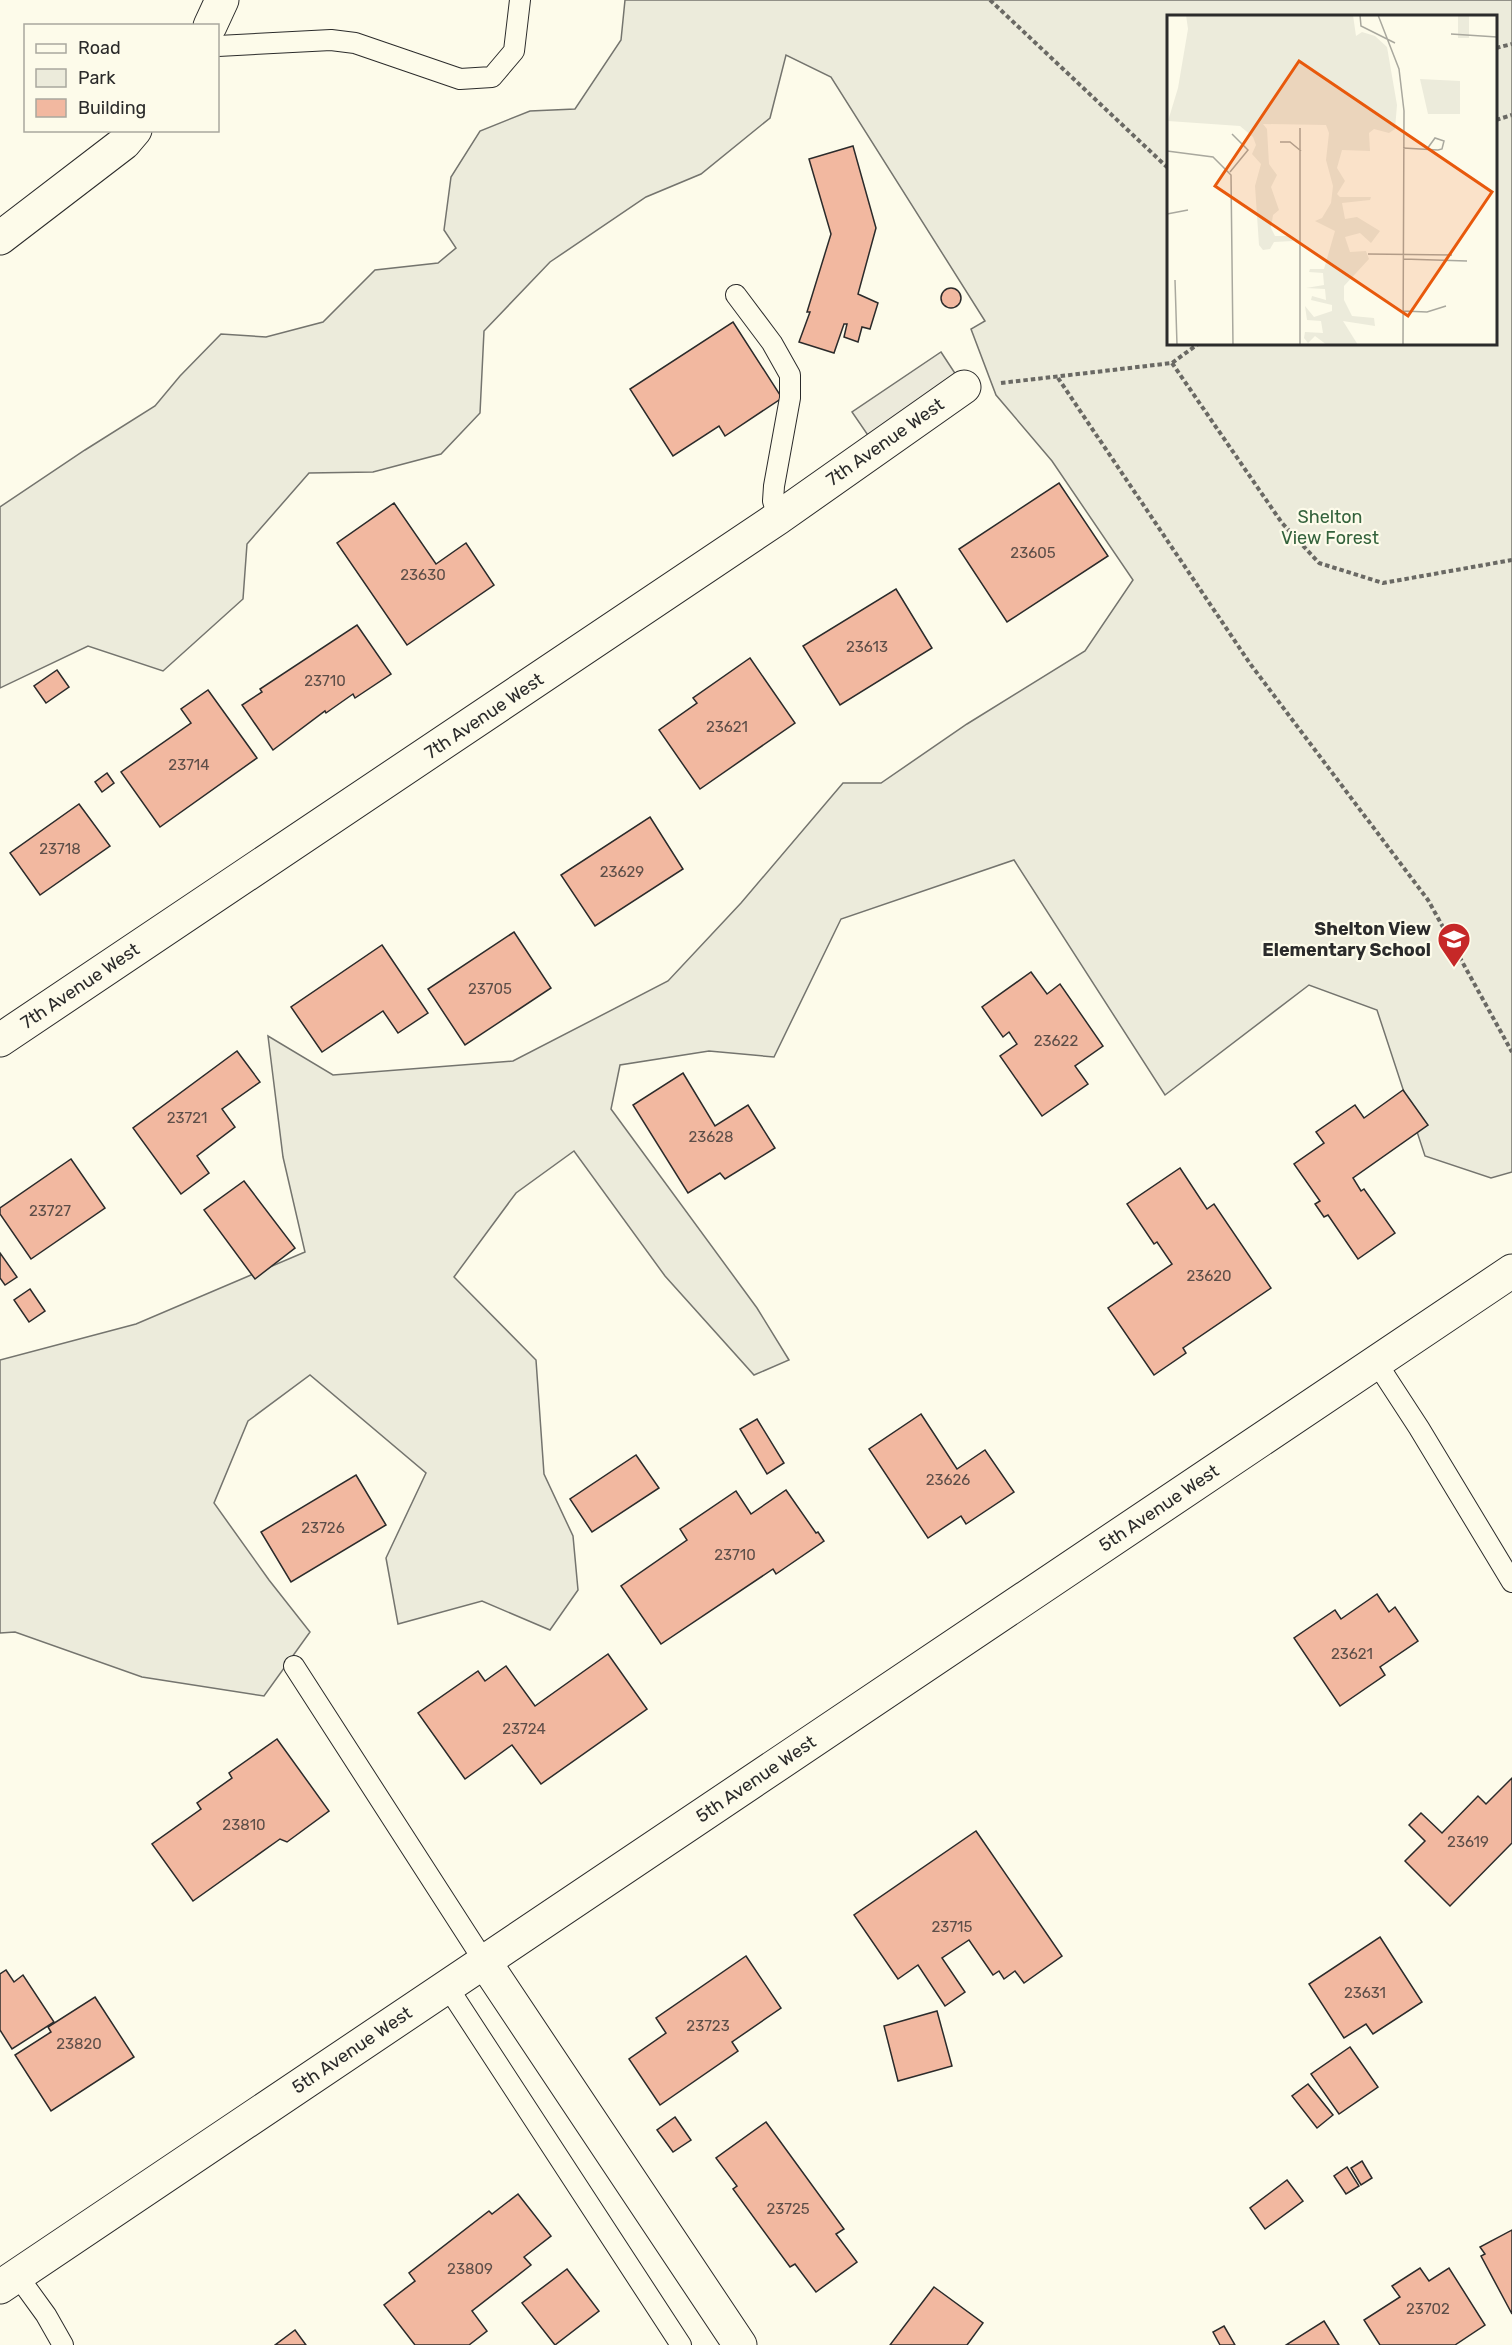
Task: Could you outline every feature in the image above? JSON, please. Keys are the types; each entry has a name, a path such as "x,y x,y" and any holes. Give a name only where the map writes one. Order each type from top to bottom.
{"street":[{"path":"211,24 222,0"},
{"path":"0,238 124,143 133,132"},
{"name":"7th Avenue West","path":"0,1040 778,518 964,387"},
{"name":"5th Avenue West","path":"9,2281 1512,1272"},
{"path":"484,1961 740,2345"}],"lane":[{"path":"219,46 331,40 355,43 460,79 492,77 514,51 520,0"},
{"path":"736,295 756,319 790,375 790,398 774,486 773,501 778,518"},
{"path":"1377,1362 1509,1573"},
{"path":"294,1666 484,1961"},
{"path":"447,1986 681,2345"},
{"path":"9,2281 46,2315 63,2345"}],"path":[{"path":"990,0 1167,167"},
{"path":"1497,48 1512,44"},
{"path":"1497,120 1512,115"},
{"path":"964,387 1058,378 1172,363 1197,345"},
{"path":"1172,363 1282,523 1318,563 1383,583 1512,560"},
{"path":"1058,378 1251,665 1428,900 1512,1052"}],"green space":[{"name":"Shelton View Forest","path":"625,0 1512,0 1512,1172 1491,1178 1425,1156 1377,1010 1309,985 1165,1095 1014,860 841,919 774,1057 709,1051 620,1065 611,1109 757,1308 789,1360 754,1375 665,1276 574,1151 516,1193 454,1277 536,1360 544,1474 573,1536 578,1590 550,1630 482,1601 398,1624 386,1558 426,1473 310,1375 248,1421 214,1503 269,1580 310,1632 264,1696 142,1677 15,1632 0,1633 0,1360 136,1324 305,1252 283,1157 268,1036 333,1075 513,1061 668,981 741,903 843,783 881,783 967,724 1085,651 1133,580 1052,461 996,395 971,329 985,321 831,77 786,55 770,118 701,174 646,197 550,262 484,331 480,413 441,454 373,472 309,473 247,544 243,599 163,671 88,646 0,688 0,507 155,406 180,376 221,334 266,337 323,322 375,270 438,263 456,248 444,230 451,177 480,131 530,111 575,109 621,40"}],"shaded area":[{"path":"941,352 964,387 876,447 852,412"}],"building":[{"path":"853,146 876,228 858,294 878,303 870,329 862,327 858,342 844,337 847,324 844,324 834,353 799,342 810,312 807,312 831,234 809,159"},
{"path":"951,288 958,291 961,298 958,305 951,308 944,305 941,298 944,291"},
{"path":"733,322 782,398 725,436 719,426 673,456 630,389"},
{"path":"1059,483 1108,556 1007,622 959,549"},
{"path":"394,503 436,564 466,543 494,585 407,645 337,543"},
{"path":"896,589 932,648 840,705 803,646"},
{"path":"357,625 391,674 355,698 353,694 326,713 325,711 273,750 242,705 262,692 260,689"},
{"path":"750,658 795,723 700,789 659,730 697,703 693,698"},
{"path":"57,670 69,687 46,703 34,686"},
{"path":"208,690 257,758 160,827 121,772 191,723 181,709"},
{"path":"107,773 114,783 102,792 95,782"},
{"path":"79,804 110,846 40,895 10,853"},
{"path":"650,817 683,869 595,926 561,875"},
{"path":"514,932 551,988 465,1045 428,989"},
{"path":"382,945 428,1013 398,1033 383,1011 322,1052 291,1007"},
{"path":"1031,972 1047,994 1060,984 1103,1046 1075,1066 1088,1084 1042,1116 1000,1056 1017,1044 1009,1032 1003,1037 982,1007"},
{"path":"237,1051 260,1082 222,1109 235,1127 197,1156 209,1173 181,1194 133,1128"},
{"path":"683,1073 715,1126 748,1105 775,1148 725,1179 720,1173 688,1193 633,1105"},
{"path":"1403,1090 1428,1125 1353,1178 1361,1191 1364,1189 1395,1233 1358,1259 1328,1215 1324,1217 1315,1204 1320,1201 1294,1164 1324,1143 1316,1132 1355,1105 1364,1118"},
{"path":"71,1159 105,1208 31,1259 0,1214 0,1208"},
{"path":"1180,1168 1207,1209 1214,1204 1271,1288 1183,1348 1186,1353 1154,1375 1108,1308 1172,1264 1157,1242 1154,1244 1127,1204"},
{"path":"244,1181 295,1248 255,1279 204,1210"},
{"path":"0,1253 17,1277 5,1285 0,1278"},
{"path":"30,1289 45,1311 29,1322 14,1300"},
{"path":"921,1414 957,1469 985,1450 1014,1492 966,1524 961,1516 928,1538 869,1449"},
{"path":"757,1419 784,1463 767,1474 740,1429"},
{"path":"636,1455 659,1488 592,1532 570,1499"},
{"path":"356,1475 386,1525 291,1582 261,1532"},
{"path":"786,1490 824,1541 776,1574 773,1569 661,1644 621,1586 687,1540 680,1529 736,1491 751,1514"},
{"path":"1377,1594 1389,1612 1395,1607 1418,1641 1380,1667 1385,1675 1340,1706 1294,1638 1335,1610 1341,1619"},
{"path":"608,1654 647,1709 541,1784 512,1745 465,1779 418,1713 478,1671 485,1681 506,1666 535,1706"},
{"path":"277,1739 329,1811 287,1842 280,1839 193,1901 152,1844 201,1809 197,1803 232,1778 229,1773"},
{"path":"1512,1778 1512,1843 1450,1906 1405,1861 1425,1841 1409,1825 1421,1813 1442,1833 1478,1796 1486,1804"},
{"path":"976,1831 1062,1956 1024,1983 1015,1971 1004,1979 999,1971 993,1975 969,1940 942,1958 965,1992 945,2006 918,1965 898,1979 854,1915"},
{"path":"1380,1937 1422,2002 1373,2034 1366,2024 1344,2038 1309,1984"},
{"path":"746,1956 781,2008 732,2042 738,2051 660,2105 629,2059 666,2033 656,2018"},
{"path":"6,1970 14,1982 23,1975 54,2022 12,2049 0,2030 0,1974"},
{"path":"95,1997 134,2057 51,2111 15,2055 51,2032 48,2027"},
{"path":"937,2011 952,2066 898,2081 884,2026"},
{"path":"1350,2047 1378,2087 1339,2114 1311,2074"},
{"path":"1308,2084 1333,2115 1317,2128 1292,2096"},
{"path":"675,2117 691,2140 673,2152 657,2130"},
{"path":"766,2122 844,2229 836,2234 857,2262 816,2292 795,2264 790,2267 733,2189 737,2186 716,2158"},
{"path":"1362,2161 1372,2178 1361,2185 1351,2168"},
{"path":"1347,2167 1359,2186 1346,2194 1334,2176"},
{"path":"1287,2180 1303,2201 1265,2229 1250,2208"},
{"path":"518,2194 551,2236 524,2257 531,2265 472,2311 487,2331 469,2345 415,2345 384,2305 415,2281 409,2273 489,2211 492,2214"},
{"path":"1512,2230 1512,2314 1481,2256 1485,2254 1480,2247"},
{"path":"1420,2268 1429,2281 1449,2268 1485,2325 1455,2345 1380,2345 1364,2320 1400,2297 1392,2286"},
{"path":"567,2269 599,2311 555,2345 522,2303"},
{"path":"934,2287 983,2323 967,2345 890,2345"},
{"path":"1324,2321 1339,2345 1286,2345"},
{"path":"1224,2326 1235,2345 1220,2345 1213,2332"},
{"path":"295,2330 306,2345 275,2345"}],"place":[{"name":"Shelton View Elementary School","path":"1454,968"}]}
